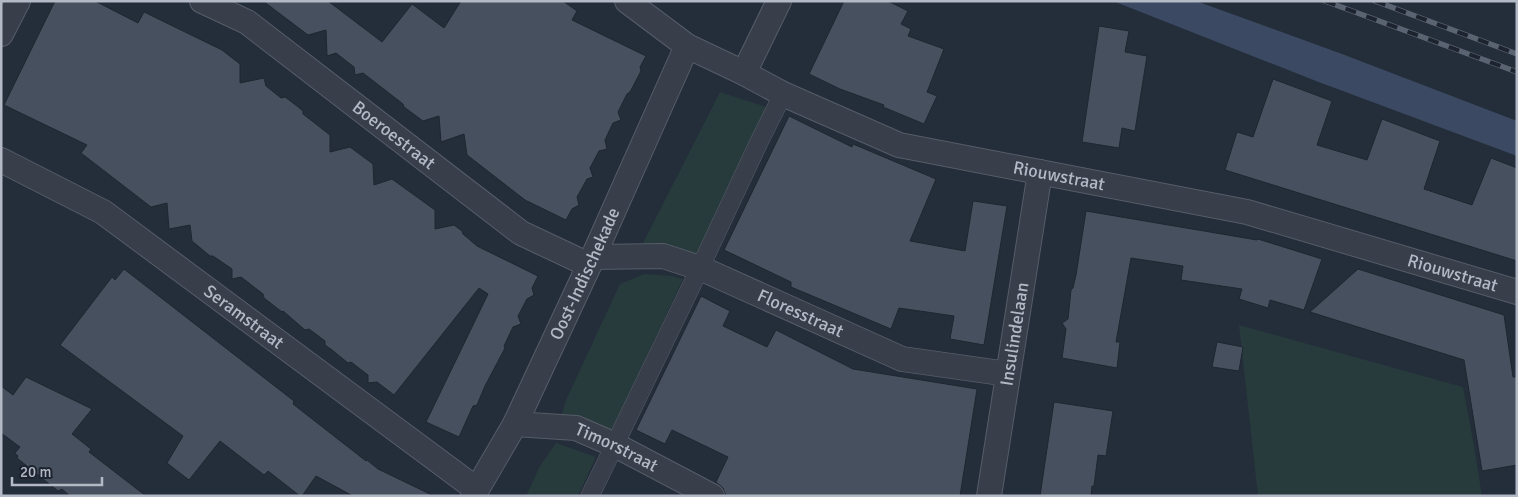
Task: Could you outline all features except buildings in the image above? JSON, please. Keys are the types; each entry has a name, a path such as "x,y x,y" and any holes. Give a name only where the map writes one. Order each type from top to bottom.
{"street":[{"path":"1,34 18,1"},
{"name":"Boeroestraat","path":"202,1 247,22 521,233 591,261"},
{"name":"Riouwstraat","path":"627,1 687,46 783,94 899,145 1247,212 1517,292"},
{"path":"744,73 779,1"},
{"name":"Oost-Indischekade","path":"474,492 515,424 591,261 687,46"},
{"path":"590,496 783,94"},
{"name":"Seramstraat","path":"1,160 103,212 474,492"},
{"name":"Insulindelaan","path":"988,496 1040,172"},
{"name":"Floresstraat","path":"591,261 663,256 700,268 902,359 1008,374"},
{"name":"Timorstraat","path":"515,424 576,428 614,445 712,496"}],"shaded area":[{"path":"720,92 766,107 767,118 698,258 641,247"},
{"path":"644,274 672,276 683,279 611,433 561,417 566,400 620,284"},
{"path":"1239,325 1463,387 1482,496 1258,496"},
{"path":"556,443 596,457 578,496 526,496 540,466"}],"water":[{"path":"1113,1 1196,1 1517,121 1517,156 1316,81"}],"railway":[{"path":"1325,1 1517,72"},
{"path":"1375,1 1517,54"}]}
